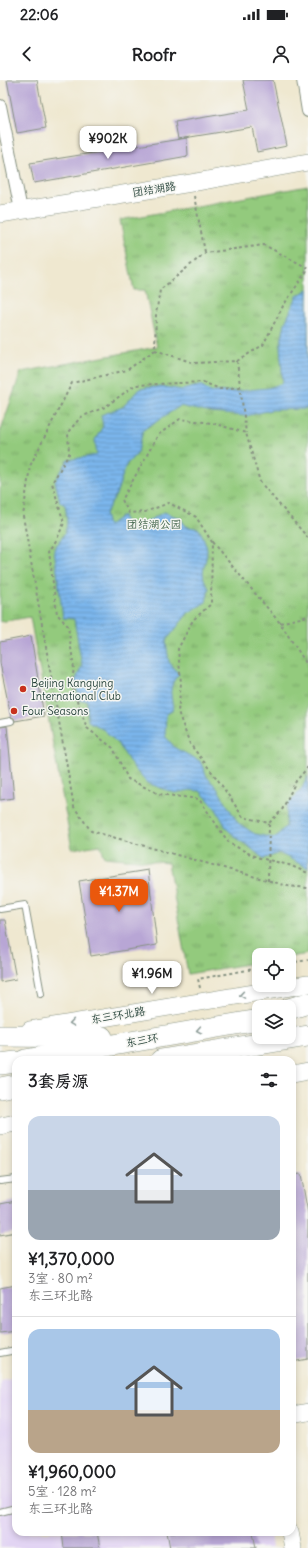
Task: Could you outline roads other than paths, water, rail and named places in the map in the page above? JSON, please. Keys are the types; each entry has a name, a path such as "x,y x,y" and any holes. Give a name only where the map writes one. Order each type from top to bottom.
{"highway":[{"path":"296,1007 308,1003"},
{"path":"296,1014 308,1012"},
{"name":"东三环","path":"49,1056 252,1021"},
{"path":"0,1035 156,1038"},
{"name":"东三环","path":"183,1056 308,1036"},
{"path":"205,1056 216,1050"},
{"path":"0,1064 12,1062"},
{"path":"0,1088 12,1086"}],"street":[{"path":"303,80 308,111"},
{"path":"0,106 21,210"},
{"name":"团结湖路","path":"0,214 191,183 308,162"},
{"name":"东三环北路","path":"0,1035 308,984"},
{"path":"296,1074 308,1072"},
{"path":"0,1126 12,1124"},
{"path":"296,1414 308,1412"},
{"path":"290,1536 292,1548"}],"lane":[{"path":"0,723 10,721"},
{"path":"0,909 25,905 41,994"},
{"path":"0,1181 12,1180"},
{"path":"0,1352 12,1350"},
{"path":"0,1512 12,1509"}],"water":[{"path":"308,289 308,409 271,410 246,416 211,413 180,406 143,430 138,452 126,465 116,495 105,514 108,526 123,515 127,532 164,512 180,518 186,526 199,529 207,548 203,574 209,588 206,602 188,613 166,641 169,662 179,674 173,682 171,690 173,709 166,715 165,736 175,748 200,761 207,777 217,788 238,823 255,834 275,838 286,826 287,806 302,788 308,776 308,868 279,853 264,859 227,829 215,807 200,791 190,790 175,793 147,783 132,766 119,745 104,730 88,721 87,700 80,701 75,682 82,665 74,619 63,618 54,549 62,538 67,524 65,505 60,502 55,481 68,460 97,455 95,440 103,426 101,415 123,407 139,389 160,386 182,390 201,385 211,392 239,391 268,388 283,383 280,347 285,323 297,296"}],"place":[{"name":"Beijing Kangying International Club","path":"23,689"},
{"name":"Four Seasons","path":"14,711"}],"park label":[{"name":"团结湖公园","path":"154,524"}]}
